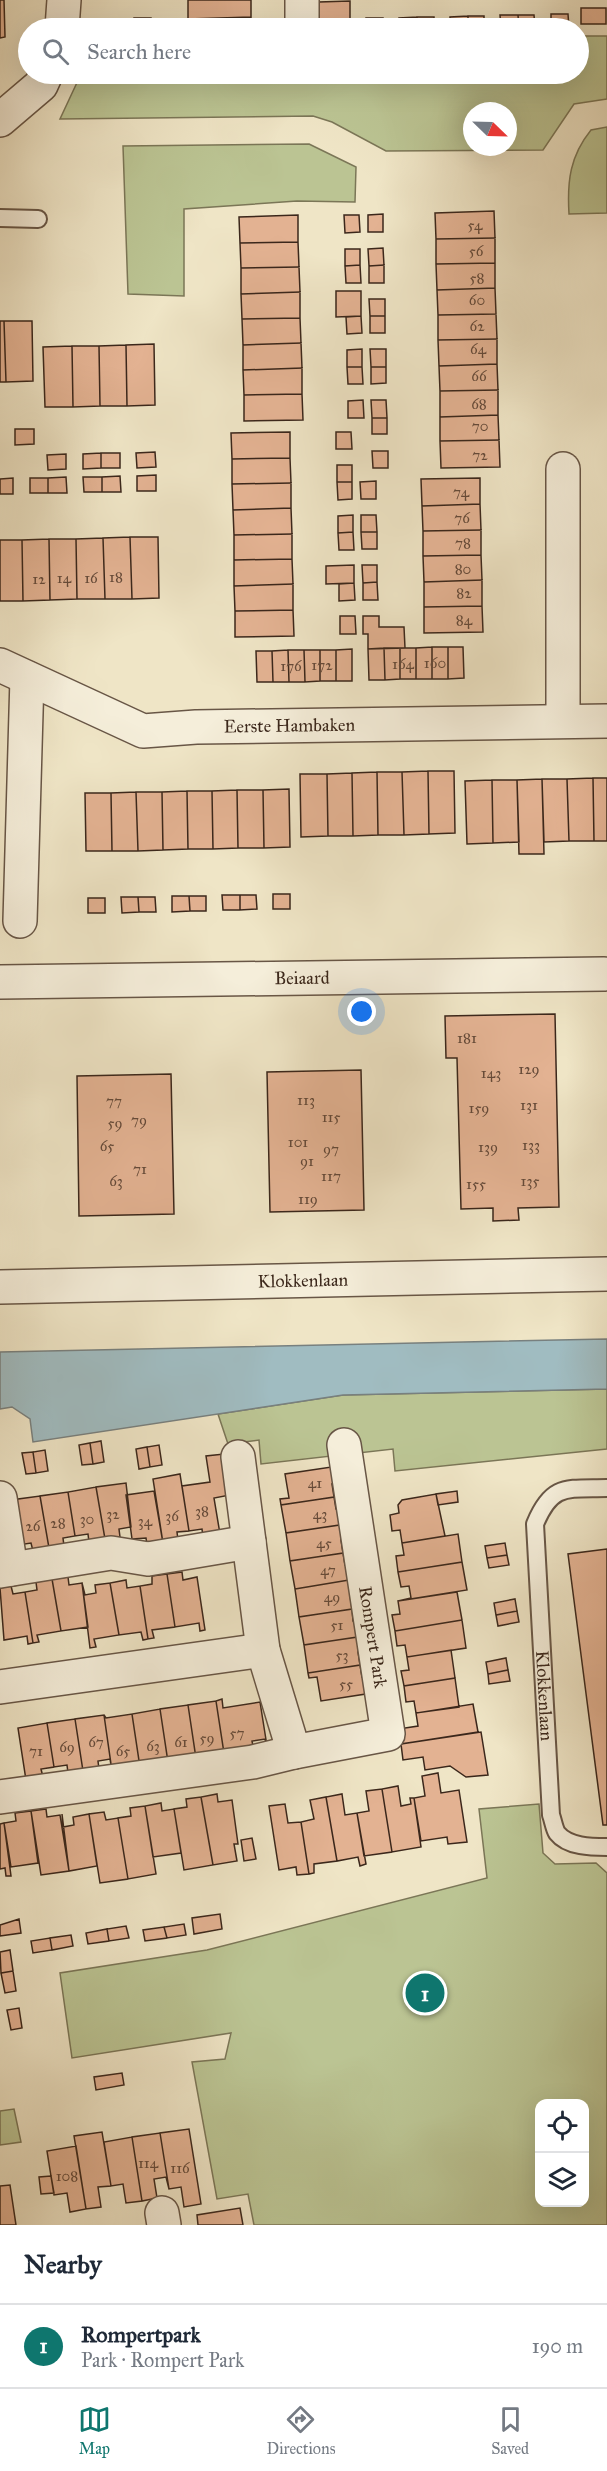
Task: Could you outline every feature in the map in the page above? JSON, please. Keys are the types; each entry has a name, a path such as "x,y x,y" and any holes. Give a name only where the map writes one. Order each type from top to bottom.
{"street":[{"path":"63,18 64,0"},
{"path":"302,0 302,18"},
{"path":"0,120 41,84"},
{"path":"563,469 563,720"},
{"name":"Eerste Hambaken","path":"20,921 14,671 143,731 196,727 607,721"},
{"name":"Beiaard","path":"0,982 604,974"},
{"name":"Klokkenlaan","path":"0,1287 607,1274"},
{"name":"Rompert Park","path":"0,1797 254,1762 388,1734 344,1445"},
{"path":"238,1457 263,1650 294,1752"},
{"path":"0,1498 5,1570 111,1553 148,1559 249,1542"},
{"path":"0,1687 263,1650"}],"lane":[{"path":"0,218 38,219"},
{"name":"Klokkenlaan","path":"607,1488 570,1488 555,1493 542,1507 535,1524 551,1815 557,1833 570,1841 587,1847 607,1846"}],"green space":[{"path":"589,36 607,36 607,99 574,104 543,150 517,150 517,102 463,102 463,151 386,151 332,122 313,116 60,119 76,84 589,84"},
{"path":"607,127 607,213 569,214 571,169 578,149 591,130"},
{"path":"309,144 356,167 355,202 297,201 184,209 184,296 128,294 123,146"},
{"path":"607,1389 607,1449 395,1471 393,1449 261,1464 259,1440 228,1444 218,1414 343,1395"},
{"path":"539,1804 543,1853 555,1864 596,1863 607,1873 607,2225 254,2225 248,2194 217,2199 192,2062 225,2059 231,2033 72,2058 60,1973 207,1950 487,1878 479,1809"},
{"path":"14,2109 21,2142 0,2145 0,2111"}],"water":[{"path":"607,1339 607,1389 343,1395 33,1442 30,1419 12,1407 0,1409 0,1352"}],"building":[{"path":"0,0 4,0 5,37 0,38"},
{"path":"188,0 251,0 251,17 188,18"},
{"path":"350,1 350,18 319,18 319,2"},
{"path":"581,8 606,8 606,24 589,24 589,18 581,18"},
{"path":"551,14 568,14 568,18 551,18"},
{"path":"500,15 518,15 518,18 500,18"},
{"path":"518,15 534,15 534,18 518,18"},
{"path":"468,16 484,16 484,18 468,18"},
{"path":"468,16 468,18 450,18"},
{"path":"494,211 495,238 436,239 435,213"},
{"path":"383,214 383,232 368,232 368,215"},
{"path":"298,215 298,242 240,243 239,217"},
{"path":"344,215 359,215 360,232 345,233"},
{"path":"495,238 495,263 436,264 436,239"},
{"path":"298,242 299,267 241,268 240,243"},
{"path":"383,248 384,265 369,266 368,249"},
{"path":"345,249 360,249 360,265 345,266"},
{"path":"495,263 495,288 437,290 436,264"},
{"path":"360,265 361,283 346,283 345,266"},
{"path":"384,265 384,283 369,283 369,266"},
{"path":"299,267 300,292 241,294 241,268"},
{"path":"495,288 496,314 438,315 437,290"},
{"path":"336,291 361,291 361,316 336,317"},
{"path":"300,292 300,318 242,319 241,294"},
{"path":"369,299 385,299 385,316 370,316"},
{"path":"496,314 497,339 438,340 438,315"},
{"path":"361,316 362,333 347,334 346,317"},
{"path":"370,316 385,316 385,333 370,333"},
{"path":"300,318 301,343 243,345 242,319"},
{"path":"0,321 4,321 6,382 0,382"},
{"path":"4,321 32,321 33,381 6,382"},
{"path":"497,339 497,364 439,366 438,340"},
{"path":"301,343 302,368 243,370 243,345"},
{"path":"154,344 155,405 127,406 126,345"},
{"path":"126,345 127,406 100,406 99,346"},
{"path":"72,346 99,346 100,406 73,407"},
{"path":"72,346 73,407 45,407 43,347"},
{"path":"362,349 362,367 347,367 347,350"},
{"path":"370,349 386,349 386,367 371,367"},
{"path":"497,364 498,390 440,391 439,366"},
{"path":"347,367 362,367 363,384 348,384"},
{"path":"371,367 386,367 386,383 371,384"},
{"path":"302,368 302,394 244,395 243,370"},
{"path":"498,390 498,415 440,417 440,391"},
{"path":"302,394 303,420 244,421 244,395"},
{"path":"363,400 364,418 348,418 348,401"},
{"path":"371,400 386,400 387,418 372,418"},
{"path":"498,415 499,440 440,441 440,417"},
{"path":"372,418 387,418 387,434 372,434"},
{"path":"15,429 34,429 34,444 15,445"},
{"path":"290,432 290,458 232,459 231,433"},
{"path":"336,432 351,432 352,449 336,449"},
{"path":"499,440 500,467 441,468 440,441"},
{"path":"372,451 388,451 388,468 373,468"},
{"path":"155,452 156,467 137,468 136,453"},
{"path":"101,453 120,453 120,468 101,468"},
{"path":"101,453 101,468 83,469 83,454"},
{"path":"66,454 66,469 48,470 47,455"},
{"path":"290,458 291,483 232,484 232,459"},
{"path":"337,465 352,465 352,482 337,482"},
{"path":"156,475 156,491 137,491 137,476"},
{"path":"120,476 121,492 102,492 102,477"},
{"path":"66,477 67,493 48,493 48,478"},
{"path":"83,477 102,477 102,492 84,492"},
{"path":"13,478 13,494 0,494 0,479"},
{"path":"30,478 48,478 48,493 30,493"},
{"path":"480,478 480,504 422,506 421,479"},
{"path":"376,481 376,499 361,499 360,482"},
{"path":"337,482 352,482 352,499 338,500"},
{"path":"291,483 291,508 233,510 232,484"},
{"path":"480,504 481,530 423,531 422,506"},
{"path":"291,508 292,534 234,535 233,510"},
{"path":"353,515 353,532 338,533 338,516"},
{"path":"361,515 376,515 377,532 361,532"},
{"path":"481,530 481,555 423,556 423,531"},
{"path":"353,532 354,550 339,550 338,533"},
{"path":"361,532 377,532 377,549 362,549"},
{"path":"292,534 292,559 234,560 234,535"},
{"path":"130,537 132,599 105,599 103,538"},
{"path":"130,537 158,537 159,598 132,599"},
{"path":"103,538 105,599 77,599 76,539"},
{"path":"49,539 50,600 23,601 22,540"},
{"path":"49,539 76,539 77,599 50,600"},
{"path":"0,540 22,540 23,601 0,601"},
{"path":"481,555 482,580 424,582 423,556"},
{"path":"292,559 293,584 234,586 234,560"},
{"path":"354,565 354,583 326,584 326,566"},
{"path":"362,565 377,565 377,582 363,583"},
{"path":"482,580 482,606 424,607 424,582"},
{"path":"377,582 378,600 363,600 363,583"},
{"path":"354,583 355,600 339,601 339,584"},
{"path":"293,584 293,610 235,611 234,586"},
{"path":"482,606 483,632 424,633 424,607"},
{"path":"293,610 294,636 235,637 235,611"},
{"path":"340,616 355,616 356,634 340,634"},
{"path":"363,616 379,616 379,627 404,627 405,648 368,649 368,634 363,634"},
{"path":"432,647 432,679 416,679 416,648"},
{"path":"432,647 448,647 448,679 432,679"},
{"path":"448,647 463,647 464,678 448,679"},
{"path":"384,648 385,680 369,680 368,649"},
{"path":"384,648 400,648 400,679 385,680"},
{"path":"400,648 416,648 416,679 400,679"},
{"path":"352,649 352,681 336,681 336,650"},
{"path":"288,650 289,682 273,682 272,651"},
{"path":"288,650 304,650 305,682 289,682"},
{"path":"304,650 320,650 320,681 305,682"},
{"path":"320,650 336,650 336,681 320,681"},
{"path":"256,651 272,651 273,682 257,682"},
{"path":"428,771 429,834 404,835 402,772"},
{"path":"428,771 454,771 455,833 429,834"},
{"path":"377,772 378,835 353,836 352,773"},
{"path":"377,772 402,772 404,835 378,835"},
{"path":"352,773 353,836 328,836 327,774"},
{"path":"300,774 327,774 328,836 301,837"},
{"path":"593,778 594,841 569,841 567,779"},
{"path":"593,778 607,778 607,841 594,841"},
{"path":"542,779 567,779 569,841 544,842"},
{"path":"542,779 544,854 519,854 517,780"},
{"path":"492,780 517,780 519,842 493,843"},
{"path":"492,780 493,843 467,844 465,781"},
{"path":"289,789 290,847 264,848 263,790"},
{"path":"237,790 263,790 264,848 238,848"},
{"path":"237,790 238,848 213,849 212,791"},
{"path":"187,791 188,849 163,850 162,792"},
{"path":"187,791 212,791 213,849 188,849"},
{"path":"136,792 138,851 112,851 111,793"},
{"path":"136,792 162,792 163,850 138,851"},
{"path":"85,793 111,793 112,851 86,851"},
{"path":"273,894 290,894 290,909 273,909"},
{"path":"222,895 240,895 240,910 223,910"},
{"path":"240,895 256,895 257,909 240,910"},
{"path":"172,896 189,896 190,911 172,912"},
{"path":"189,896 206,896 206,911 190,911"},
{"path":"121,897 138,897 139,912 122,913"},
{"path":"138,897 155,897 156,912 139,912"},
{"path":"88,898 105,898 105,913 88,913"},
{"path":"555,1014 559,1207 518,1208 519,1220 493,1221 493,1208 461,1209 457,1058 446,1058 445,1016"},
{"path":"361,1070 364,1210 270,1212 267,1072"},
{"path":"171,1074 174,1214 79,1216 77,1076"},
{"path":"101,1441 104,1462 93,1464 90,1443"},
{"path":"90,1443 93,1464 82,1465 79,1445"},
{"path":"159,1445 162,1465 150,1467 147,1447"},
{"path":"147,1447 150,1467 139,1469 136,1449"},
{"path":"45,1450 48,1471 36,1473 33,1452"},
{"path":"33,1452 36,1473 26,1474 22,1453"},
{"path":"224,1454 230,1495 214,1498 220,1534 203,1537 202,1529 189,1531 182,1486 210,1482 206,1456"},
{"path":"338,1466 340,1483 332,1484 334,1497 281,1505 280,1499 289,1498 285,1474"},
{"path":"180,1474 189,1531 177,1532 178,1540 163,1543 153,1479"},
{"path":"126,1483 131,1527 119,1529 120,1537 105,1539 96,1487"},
{"path":"96,1487 105,1539 89,1542 88,1534 75,1536 68,1492"},
{"path":"154,1491 163,1543 147,1545 146,1538 132,1539 126,1495"},
{"path":"457,1491 458,1502 438,1505 436,1494"},
{"path":"68,1492 75,1536 63,1538 64,1546 49,1548 40,1496"},
{"path":"436,1494 445,1536 402,1543 400,1530 392,1531 390,1515 399,1513 398,1505 402,1500"},
{"path":"40,1496 49,1548 33,1551 31,1543 18,1545 11,1500"},
{"path":"334,1497 336,1509 344,1508 346,1524 286,1533 281,1505"},
{"path":"346,1524 349,1539 341,1540 343,1553 290,1561 286,1533"},
{"path":"458,1534 462,1562 398,1572 396,1556 404,1555 402,1543"},
{"path":"505,1543 507,1555 487,1558 485,1546"},
{"path":"607,1549 607,1825 603,1825 568,1554"},
{"path":"343,1553 345,1565 353,1564 355,1579 295,1589 290,1561"},
{"path":"507,1555 509,1565 489,1568 487,1558"},
{"path":"462,1562 467,1590 398,1601 411,1598 409,1586 401,1587 398,1572"},
{"path":"182,1572 183,1580 197,1577 205,1630 200,1631 199,1623 175,1627 167,1574"},
{"path":"167,1574 175,1627 152,1630 154,1638 148,1639 140,1586 152,1584 152,1576"},
{"path":"68,1577 69,1585 82,1583 88,1627 61,1631 52,1579"},
{"path":"52,1579 61,1631 37,1635 39,1642 33,1643 25,1592 37,1590 36,1582"},
{"path":"355,1579 357,1595 350,1596 352,1609 299,1617 295,1589"},
{"path":"126,1580 127,1588 140,1586 148,1639 143,1640 141,1632 119,1635 110,1583"},
{"path":"82,1583 85,1595 96,1593 95,1585 110,1583 119,1635 94,1639 96,1647 90,1648"},
{"path":"11,1586 13,1594 25,1592 33,1643 28,1644 27,1636 4,1640 0,1588"},
{"path":"457,1592 462,1620 395,1631 392,1615 400,1614 398,1601"},
{"path":"515,1599 517,1611 496,1615 494,1603"},
{"path":"352,1609 353,1621 361,1620 364,1636 304,1645 299,1617"},
{"path":"517,1611 519,1622 498,1626 496,1615"},
{"path":"462,1620 466,1648 407,1657 405,1645 397,1646 395,1631"},
{"path":"364,1636 366,1651 358,1652 360,1665 308,1673 304,1645"},
{"path":"451,1650 455,1678 404,1686 401,1671 409,1670 407,1657"},
{"path":"506,1658 508,1670 488,1674 486,1662"},
{"path":"360,1665 362,1677 370,1676 372,1693 321,1701 317,1677 309,1678 308,1673"},
{"path":"508,1670 510,1681 489,1684 488,1674"},
{"path":"455,1678 459,1707 416,1713 414,1701 406,1702 404,1686"},
{"path":"222,1699 223,1708 260,1702 267,1746 265,1739 252,1741 255,1756 224,1753 216,1701"},
{"path":"216,1701 224,1753 197,1765 188,1705"},
{"path":"473,1704 478,1732 401,1744 398,1729 418,1726 416,1713"},
{"path":"188,1705 197,1765 168,1762 160,1709"},
{"path":"160,1709 168,1762 141,1774 132,1714"},
{"path":"132,1714 141,1774 112,1771 104,1715 106,1718"},
{"path":"104,1715 112,1771 110,1759 98,1761 99,1769 83,1771 75,1719"},
{"path":"75,1719 83,1771 68,1773 67,1765 54,1767 47,1723"},
{"path":"47,1723 54,1767 41,1769 43,1777 26,1780 18,1728"},
{"path":"481,1732 488,1775 466,1777 450,1766 425,1770 423,1757 403,1760 401,1744"},
{"path":"438,1773 441,1793 459,1790 467,1842 448,1844 447,1837 421,1841 414,1798 425,1796 422,1776"},
{"path":"398,1786 401,1806 411,1804 410,1798 414,1798 421,1847 392,1852 382,1789"},
{"path":"382,1789 392,1852 364,1856 357,1813 369,1811 366,1791"},
{"path":"217,1794 218,1802 232,1800 238,1844 234,1844 237,1861 213,1865 201,1797"},
{"path":"342,1794 345,1815 357,1813 366,1864 360,1866 358,1857 337,1861 326,1797"},
{"path":"201,1797 213,1865 184,1870 174,1809 187,1807 186,1799"},
{"path":"326,1797 337,1861 314,1864 314,1873 309,1874 301,1822 314,1819 310,1800"},
{"path":"161,1803 162,1811 174,1809 181,1853 153,1857 145,1806"},
{"path":"285,1804 288,1823 301,1822 309,1874 297,1875 296,1867 279,1870 269,1806"},
{"path":"145,1806 156,1874 128,1879 118,1818 131,1816 130,1808"},
{"path":"46,1809 47,1817 60,1815 69,1871 41,1875 31,1811"},
{"path":"31,1811 38,1863 11,1867 4,1823 16,1821 15,1813"},
{"path":"104,1812 106,1820 118,1818 128,1879 100,1883 89,1814"},
{"path":"89,1814 97,1866 69,1871 64,1827 74,1825 73,1817"},
{"path":"4,1823 11,1876 6,1876 5,1868 0,1869 0,1824"},
{"path":"252,1838 256,1859 244,1861 241,1840"},
{"path":"220,1914 222,1929 194,1934 192,1918"},
{"path":"19,1919 21,1933 0,1936 0,1925"},
{"path":"184,1924 186,1935 167,1938 164,1927"},
{"path":"126,1926 129,1938 109,1941 107,1929"},
{"path":"164,1927 167,1938 145,1941 143,1930"},
{"path":"107,1929 109,1941 88,1944 86,1933"},
{"path":"71,1935 73,1946 52,1950 50,1938"},
{"path":"50,1938 52,1950 33,1953 31,1941"},
{"path":"10,1950 13,1971 1,1973 0,1952"},
{"path":"13,1971 16,1991 5,1993 1,1973"},
{"path":"19,2008 22,2028 11,2030 7,2010"},
{"path":"122,2073 124,2085 96,2090 94,2077"},
{"path":"189,2129 201,2204 184,2207 181,2187 169,2189 160,2133"},
{"path":"102,2132 111,2186 98,2187 101,2207 86,2209 74,2136"},
{"path":"160,2133 169,2189 166,2177 154,2179 157,2198 142,2201 132,2137"},
{"path":"132,2137 142,2201 126,2203 123,2184 111,2186 104,2142"},
{"path":"76,2146 86,2209 70,2212 67,2193 54,2195 47,2151"},
{"path":"51,2176 54,2193 41,2194 39,2177"},
{"path":"10,2185 16,2225 0,2225 0,2186"},
{"path":"240,2208 243,2225 198,2225 197,2215"}],"place":[{"name":"Rompertpark","path":"425,1993"}]}
